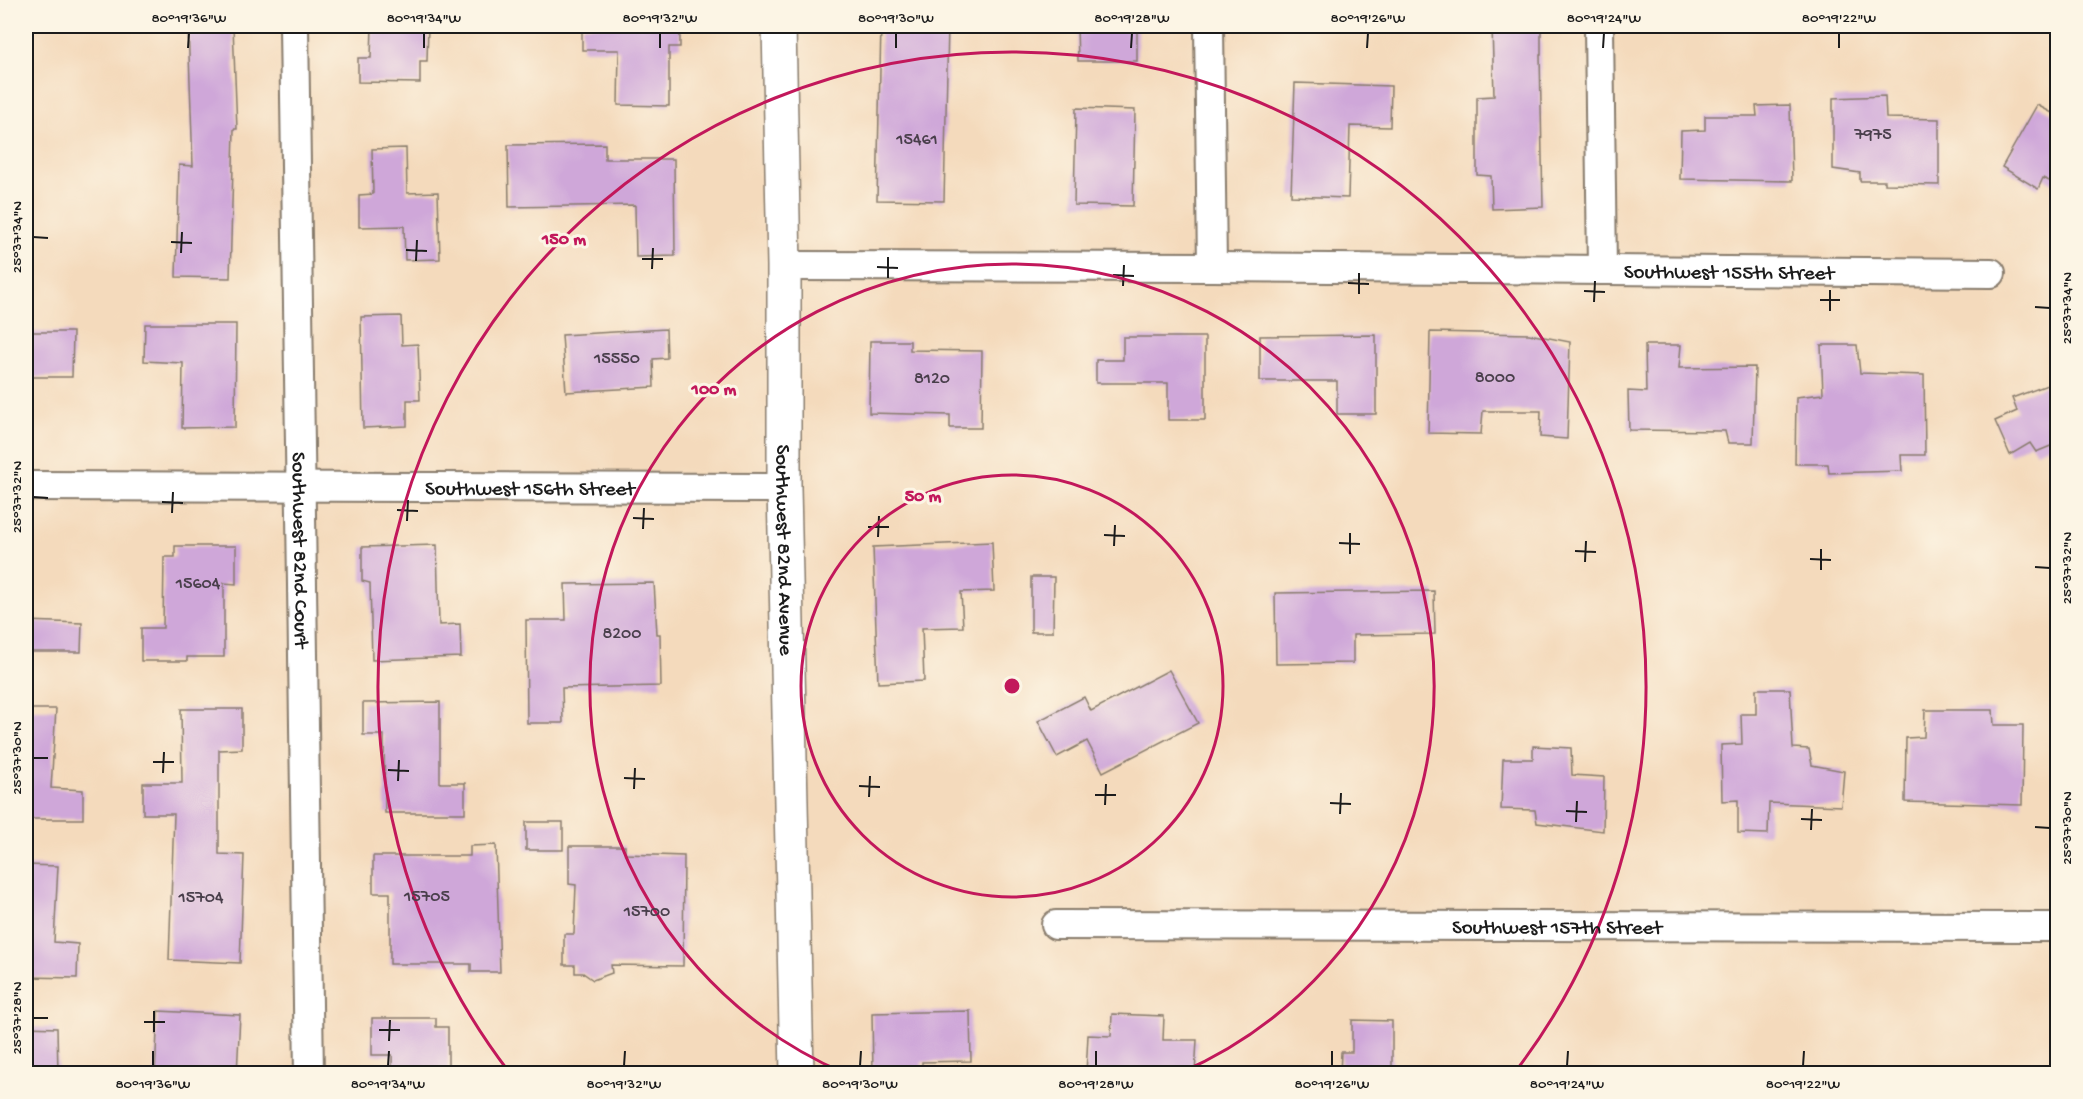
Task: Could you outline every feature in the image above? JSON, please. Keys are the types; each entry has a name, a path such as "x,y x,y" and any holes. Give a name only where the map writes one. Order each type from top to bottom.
{"street":[{"name":"Southwest 82nd Court","path":"294,26 309,1074"},
{"name":"Southwest 82nd Avenue","path":"778,26 783,266 784,488 797,1074"},
{"path":"1209,26 1212,267"},
{"path":"1599,26 1602,270"},
{"name":"Southwest 155th Street","path":"783,266 1991,273"},
{"name":"Southwest 156th Street","path":"26,486 784,488"},
{"name":"Southwest 157th Street","path":"1056,925 2058,927"}],"building":[{"path":"188,26 233,26 237,129 234,129 230,278 176,277 179,165 193,166"},
{"path":"372,26 428,26 427,61 420,61 420,83 358,82 358,58 371,58"},
{"path":"582,26 680,26 680,47 669,47 669,106 618,105 619,50 582,50"},
{"path":"881,26 948,26 944,201 877,200"},
{"path":"1077,26 1137,26 1137,61 1078,61"},
{"path":"1492,26 1541,26 1543,207 1492,209 1491,176 1477,175 1477,97 1494,96"},
{"path":"1295,83 1391,86 1390,127 1350,126 1348,198 1291,196"},
{"path":"1885,96 1886,118 1939,119 1939,185 1860,181 1860,173 1833,169 1833,98"},
{"path":"1790,105 1792,181 1680,179 1681,131 1705,130 1705,116 1757,116 1756,106"},
{"path":"2037,105 2058,116 2058,185 2043,178 2038,189 2002,167"},
{"path":"1076,108 1135,110 1133,206 1074,205"},
{"path":"605,144 605,159 674,159 675,256 636,257 635,205 509,207 508,145"},
{"path":"406,148 407,193 438,192 440,259 405,260 404,226 359,227 359,195 373,194 372,149"},
{"path":"401,316 402,345 418,344 420,400 407,400 407,426 363,428 361,317"},
{"path":"145,324 236,324 235,427 182,428 183,363 144,361"},
{"path":"666,329 667,358 653,359 654,387 566,392 562,335"},
{"path":"26,332 73,332 72,377 26,377"},
{"path":"1430,332 1529,334 1570,342 1567,439 1540,437 1541,411 1483,411 1481,434 1428,433"},
{"path":"1376,335 1376,414 1337,414 1337,381 1260,381 1260,336"},
{"path":"1123,337 1205,337 1205,420 1168,420 1168,383 1096,383 1096,360 1123,360"},
{"path":"870,341 910,341 910,350 982,351 981,428 950,428 950,415 869,413"},
{"path":"1645,345 1681,345 1679,368 1755,367 1753,443 1728,443 1725,431 1629,430 1628,391 1646,392"},
{"path":"1821,345 1857,345 1860,373 1924,375 1925,455 1901,455 1902,471 1829,473 1828,464 1795,464 1796,397 1823,394"},
{"path":"2058,381 2058,443 2036,452 2030,443 2010,455 1995,421 2017,411 2012,398"},
{"path":"992,542 994,591 961,592 963,627 922,628 924,681 878,683 873,547"},
{"path":"437,545 439,625 460,624 461,657 372,660 370,583 362,581 362,547"},
{"path":"175,546 236,546 236,584 224,583 224,657 187,657 187,661 141,661 141,628 163,628 164,557 175,557"},
{"path":"1031,577 1054,577 1053,632 1031,632"},
{"path":"654,583 657,634 660,634 661,686 562,688 563,723 527,723 526,620 566,620 565,584"},
{"path":"1434,591 1435,634 1353,635 1353,663 1276,664 1275,593"},
{"path":"26,621 82,623 81,652 26,652"},
{"path":"1169,670 1198,723 1103,772 1087,741 1057,757 1038,721 1084,697 1091,711"},
{"path":"1756,689 1790,689 1793,748 1809,749 1812,765 1844,771 1841,806 1769,803 1768,834 1738,833 1738,800 1722,801 1721,745 1742,744 1741,714 1756,714"},
{"path":"440,702 440,783 465,783 465,813 385,813 384,735 363,735 363,703"},
{"path":"26,709 56,709 51,788 83,790 83,819 26,819"},
{"path":"181,709 242,709 242,749 219,750 219,854 244,855 240,963 169,960 174,814 143,814 143,783 182,783"},
{"path":"1925,710 1993,710 1994,725 2023,725 2022,805 1905,802 1906,738 1924,737"},
{"path":"1533,746 1571,748 1572,775 1604,777 1603,831 1537,823 1535,810 1501,809 1503,759 1533,759"},
{"path":"526,822 563,822 563,850 526,850"},
{"path":"496,845 500,972 471,972 471,964 390,964 390,893 373,893 373,856 470,856 470,846"},
{"path":"569,846 625,846 625,854 684,856 683,966 611,965 612,973 593,980 583,973 575,973 575,965 564,965 564,934 574,934 576,885 569,884"},
{"path":"26,865 58,866 54,942 78,944 77,978 26,977"},
{"path":"158,1011 240,1015 237,1074 155,1074"},
{"path":"970,1011 971,1061 922,1062 922,1074 873,1074 872,1013"},
{"path":"1112,1014 1164,1016 1163,1040 1197,1040 1195,1074 1086,1074 1088,1035 1111,1036"},
{"path":"372,1018 436,1018 436,1027 448,1027 448,1074 392,1074 392,1055 372,1055"},
{"path":"1352,1020 1392,1021 1392,1074 1340,1074 1341,1052 1352,1052"},
{"path":"26,1027 57,1028 58,1074 26,1074"}]}
